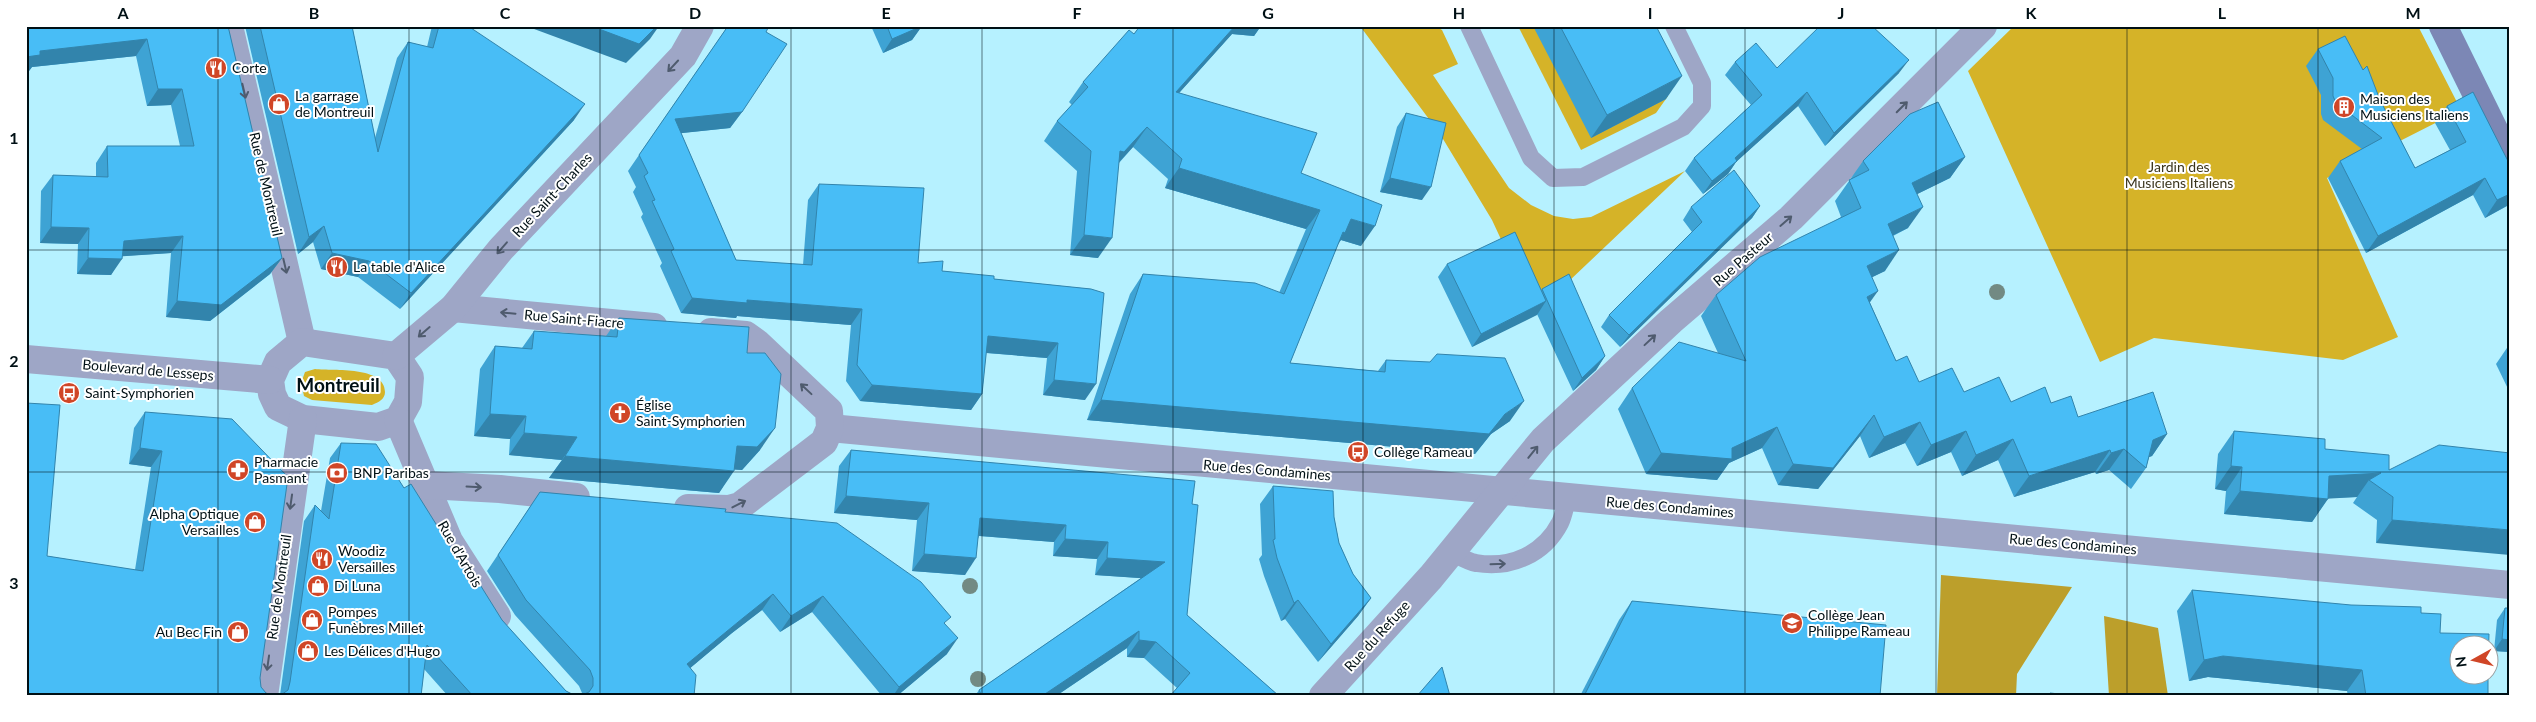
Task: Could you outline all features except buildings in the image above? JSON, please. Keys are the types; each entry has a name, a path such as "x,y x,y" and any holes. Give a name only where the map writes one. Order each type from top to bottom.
{"main road":[{"path":"2444,26 2510,162"}],"street":[{"name":"Rue de Montreuil","path":"229,26 302,342"},
{"name":"Rue Saint-Charles","path":"396,356 453,308 501,249 683,56 700,26"},
{"name":"Rue Pasteur","path":"1451,552 1543,440 1671,320 1791,218 1983,26"},
{"name":"Rue Saint-Fiacre","path":"453,308 746,335 829,411 830,428"},
{"path":"302,342 396,356 410,377 408,402 398,420 378,427 303,419 278,407 272,394 270,380 278,362 302,342"},
{"name":"Boulevard de Lesseps","path":"26,359 270,380"},
{"name":"Rue de Montreuil","path":"264,696 303,419"},
{"name":"Rue d'Artois","path":"398,420 449,541 510,632"},
{"path":"665,506 712,509 729,509 740,506 824,442 830,428"},
{"name":"Rue des Condamines","path":"830,428 2510,585"},
{"path":"426,485 500,489 596,499"},
{"name":"Rue du Refuge","path":"1323,696 1431,577 1451,552"}],"lane":[{"path":"1468,26 1531,158 1553,178 1583,178 1683,127 1702,106 1702,82 1674,26"},
{"path":"1451,552 1474,563 1500,565 1525,558 1546,543 1561,522 1568,496"}],"green space":[{"path":"1360,26 1435,26 1442,30 1458,64 1433,75 1509,188 1531,205 1554,216 1573,219 1591,217 1685,171 1568,282 1533,308 1492,220 1440,134"},
{"path":"1518,26 1533,26 1668,96 1656,113 1581,150"},
{"name":"Jardin des Musiciens Italiens","path":"2014,26 2418,26 2461,110 2327,178 2398,337 2343,360 2154,338 2100,362 1968,71"},
{"path":"315,369 345,370 368,374 377,378 383,384 384,397 372,405 312,400 304,396 301,383 305,372"}],"shaded area":[{"path":"1941,575 2072,587 2017,674 2016,696 1937,696"},
{"path":"2104,616 2158,628 2168,696 2109,696"}],"place":[{"name":"Corte","path":"216,68"},
{"name":"La garrage de Montreuil","path":"279,104"},
{"name":"Maison des Musiciens Italiens","path":"2344,107"},
{"name":"La table d'Alice","path":"337,267"},
{"name":"Saint-Symphorien","path":"69,393"},
{"name":"Église Saint-Symphorien","path":"620,413"},
{"name":"Collège Rameau","path":"1358,452"},
{"name":"Pharmacie Pasmant","path":"238,470"},
{"name":"BNP Paribas","path":"337,473"},
{"name":"Alpha Optique Versailles","path":"255,522"},
{"name":"Woodiz Versailles","path":"322,559"},
{"name":"Di Luna","path":"318,586"},
{"name":"Pompes Funèbres Millet","path":"312,620"},
{"name":"Collège Jean Philippe Rameau","path":"1792,623"},
{"name":"Au Bec Fin","path":"238,632"},
{"name":"Les Délices d'Hugo","path":"308,651"}],"district":[{"name":"Montreuil","path":"338,385"}]}
